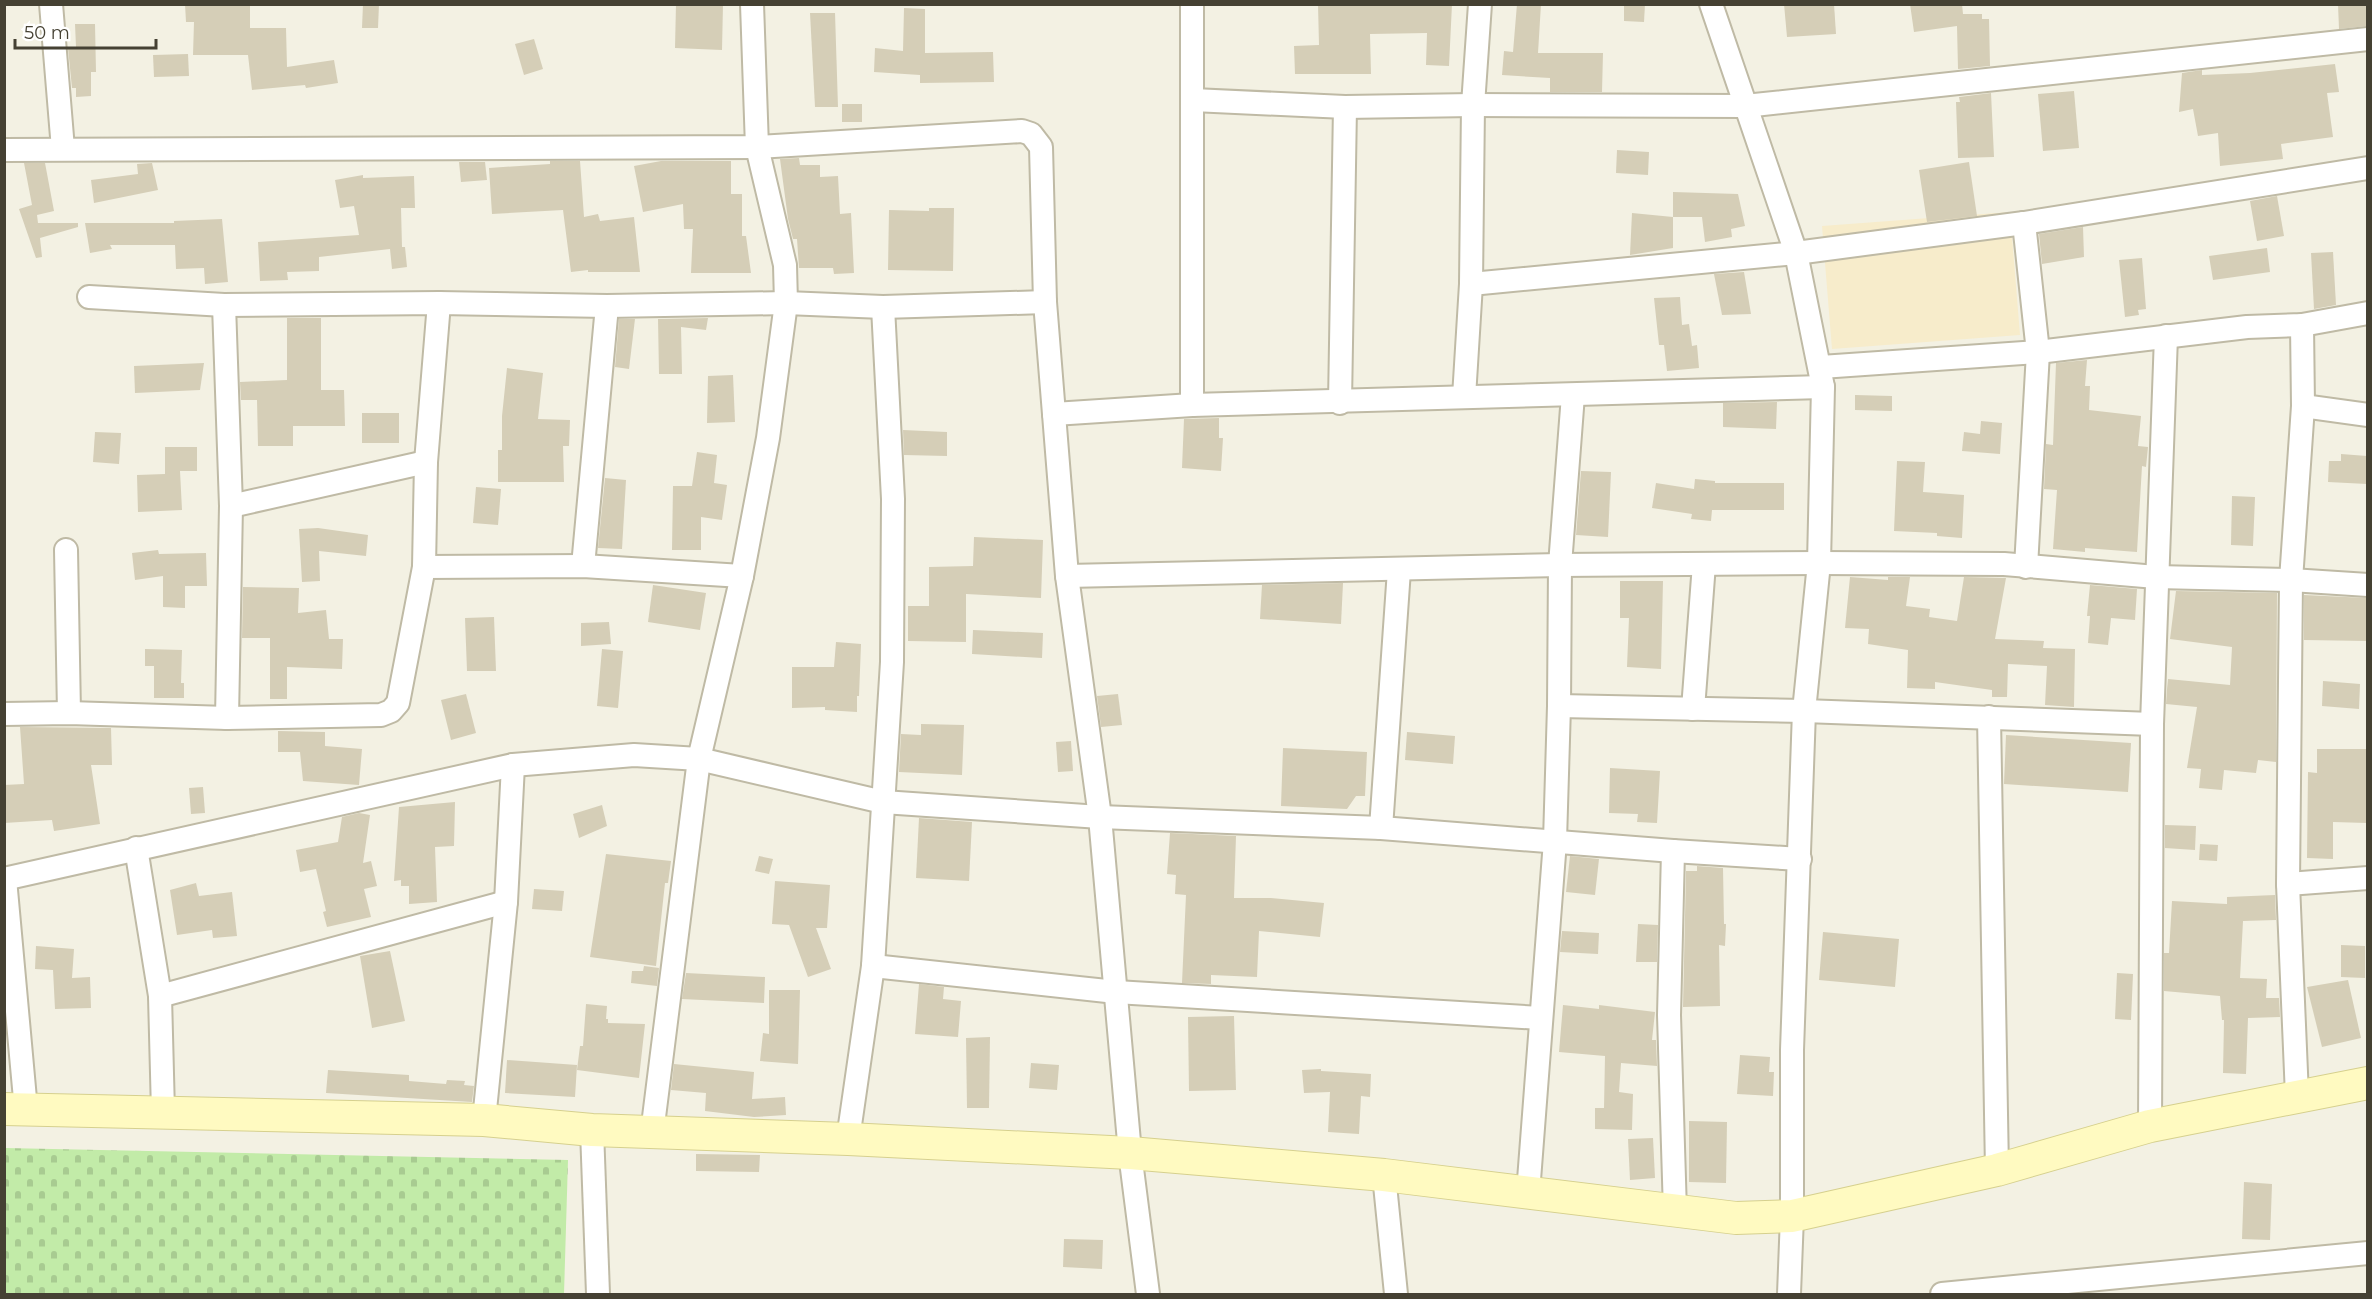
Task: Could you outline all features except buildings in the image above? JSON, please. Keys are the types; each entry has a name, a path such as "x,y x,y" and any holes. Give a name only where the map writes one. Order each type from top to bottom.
{"main road":[{"path":"15,1109 484,1120 592,1130 848,1139 1130,1153 1384,1175 1736,1218 1792,1215 1997,1170 2150,1126 2367,1083"}],"street":[{"path":"51,4 63,149"},
{"path":"652,1132 699,759 742,576 768,438 786,303 785,265 757,147 753,4"},
{"path":"1192,4 1192,405"},
{"path":"1464,397 1471,284 1473,105 1480,4"},
{"path":"1711,4 1796,253 1822,377 1820,563 1804,711 1792,1050 1792,1215 1789,1294"},
{"path":"1193,100 1345,107 1745,106 2367,39"},
{"path":"1340,403 1345,107"},
{"path":"4,150 757,147 1022,131 1031,134 1041,147 1045,302 1067,576 1100,817 1130,1153 1148,1294"},
{"path":"1471,284 1796,253 2024,223 2367,168"},
{"path":"2024,223 2038,352 2026,567"},
{"path":"89,297 224,305 439,303 607,306 786,303 883,307 1045,302"},
{"path":"4,714 69,713 227,718 381,715 391,711 398,703 424,567 426,462 439,303"},
{"path":"224,305 231,506 227,718"},
{"path":"583,566 607,306"},
{"path":"848,1139 873,966 892,662 892,499 883,307"},
{"path":"1054,414 1192,405 1340,403 1573,395 1822,377 2247,327 2302,325 2367,314"},
{"path":"2297,1096 2288,884 2291,579 2303,406 2302,325"},
{"path":"2150,1126 2152,724 2166,336"},
{"path":"1528,1193 1555,841 1560,565 1573,395"},
{"path":"2303,406 2367,415"},
{"path":"231,506 426,462"},
{"path":"66,550 69,713"},
{"path":"1694,709 1704,564"},
{"path":"1067,576 1560,565 2004,564 2156,577 2291,579 2367,585"},
{"path":"424,567 583,566 742,576"},
{"path":"1381,828 1398,570"},
{"path":"1559,706 1804,711 2152,724"},
{"path":"1989,717 1997,1170"},
{"path":"15,1109 5,879 513,765 608,755 699,759 883,802 1100,817 1381,828 1800,859"},
{"path":"484,1120 506,902 513,765"},
{"path":"136,848 160,996 163,1112"},
{"path":"1673,851 1669,1015 1675,1212"},
{"path":"2288,884 2367,878"},
{"path":"160,996 506,902"},
{"path":"873,966 1116,992 1540,1018"},
{"path":"592,1130 598,1294"},
{"path":"1384,1175 1396,1294"},
{"path":"1942,1294 2367,1253"}],"shaded area":[{"path":"2010,212 2020,335 1832,349 1822,226"}],"green space":[{"path":"5,1148 568,1160 564,1294 5,1294"}]}
